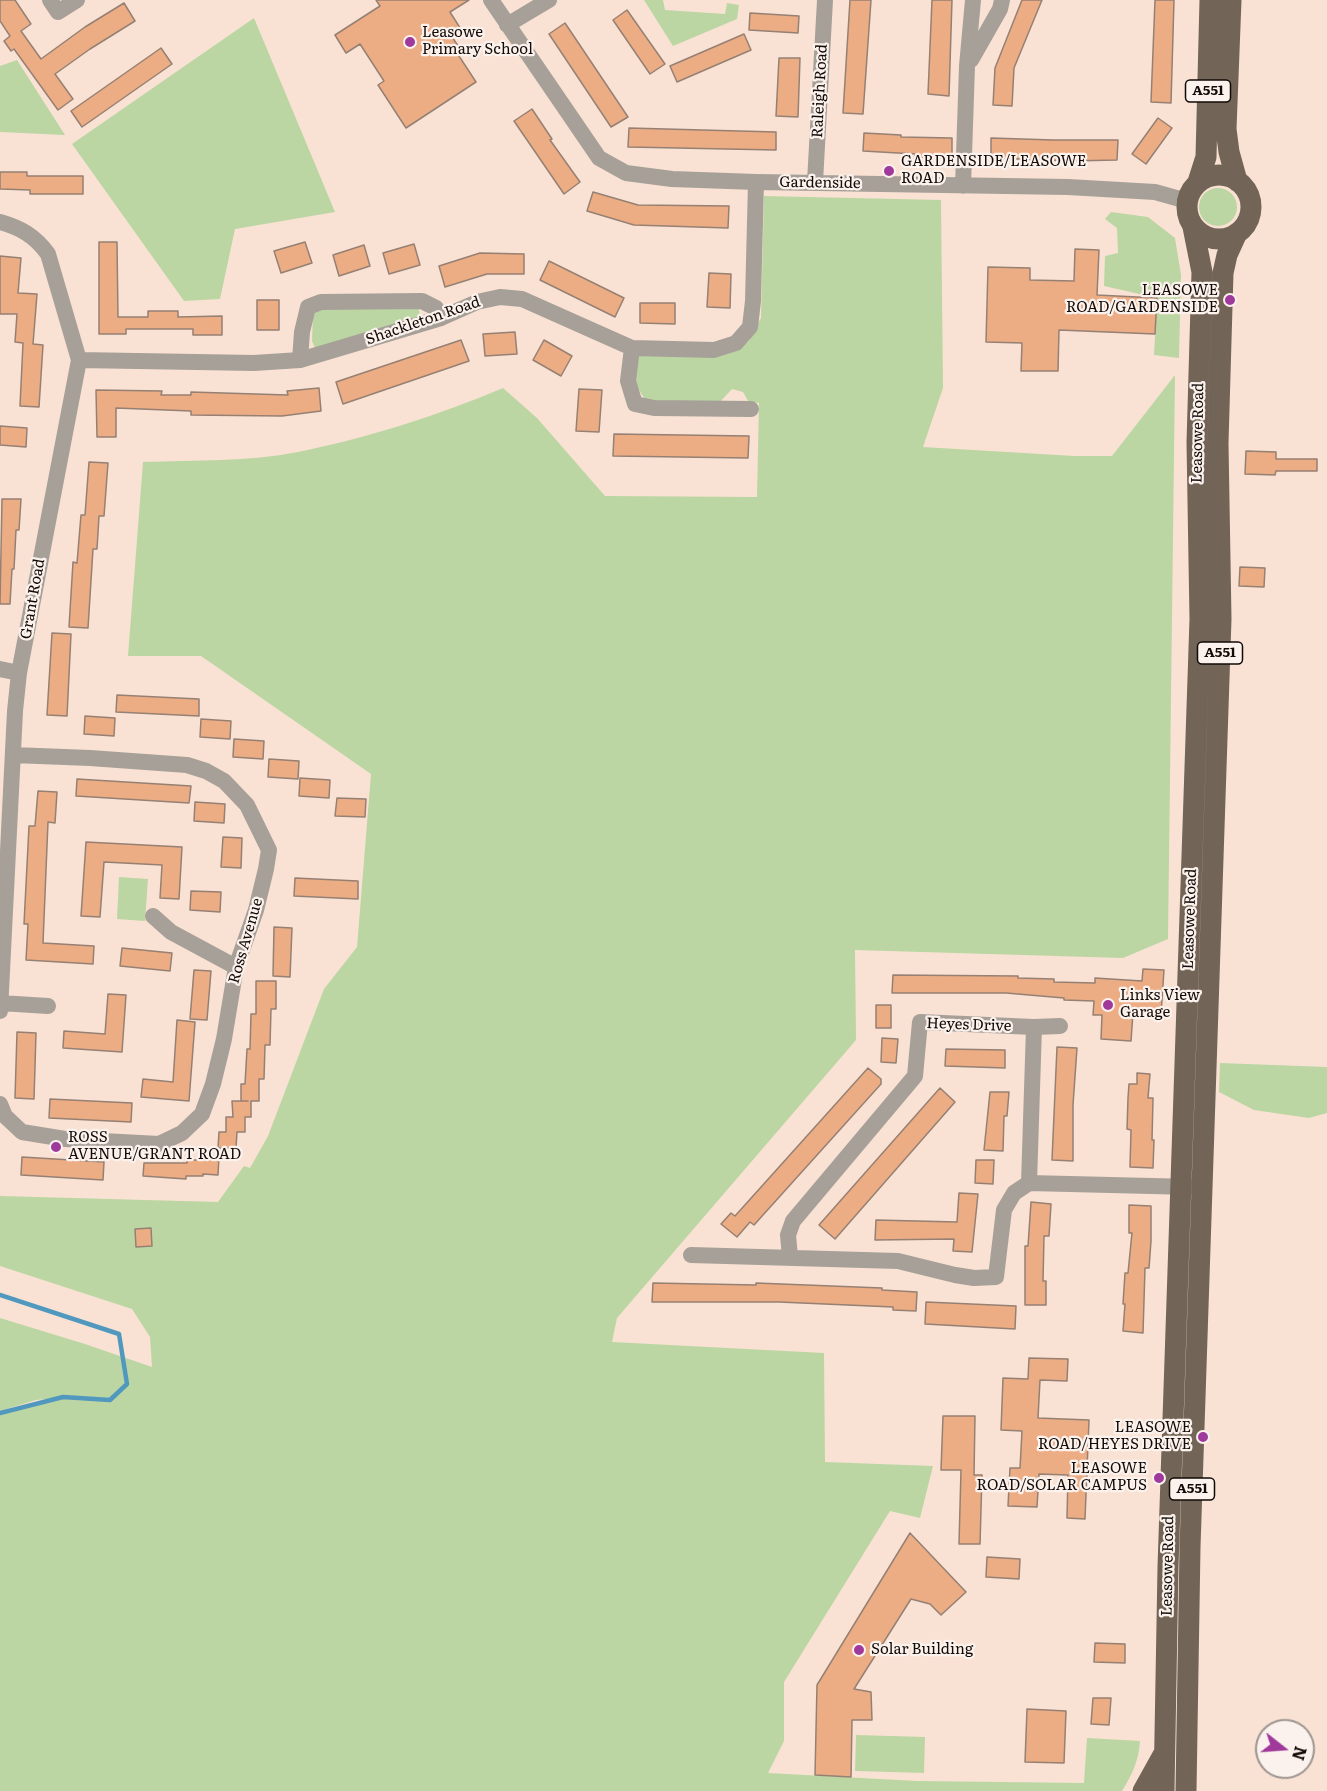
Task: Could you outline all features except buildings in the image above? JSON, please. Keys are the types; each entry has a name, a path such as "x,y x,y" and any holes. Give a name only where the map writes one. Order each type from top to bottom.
{"main road":[{"name":"A551","path":"1198,182 1206,157 1210,0"},
{"name":"A551","path":"1231,0 1226,129 1229,152 1238,180"},
{"path":"1216,175 1238,180 1249,196 1251,207 1246,225 1238,233 1229,238 1213,239 1199,233 1193,227 1186,207 1188,196 1198,182 1216,175"},
{"name":"Leasowe Road","path":"1164,1791 1168,1567 1200,619 1197,442 1202,272 1193,227"},
{"name":"Leasowe Road","path":"1186,1791 1190,1547 1221,619 1218,442 1222,273 1227,255 1238,233"},
{"path":"1143,1791 1165,1752"}],"street":[{"path":"50,0 58,12 77,0"},
{"path":"490,0 507,25 549,0"},
{"name":"Raleigh Road","path":"815,182 825,0"},
{"path":"963,186 967,66 973,0"},
{"path":"967,66 1000,9 1002,0"},
{"name":"Gardenside","path":"507,25 599,158 626,173 672,179 756,182 1068,187 1155,192 1187,201"},
{"name":"Shackleton Road","path":"79,360 254,363 300,360 441,318 477,302 500,297 522,299 632,348 714,350 736,343 750,327 753,301 756,182"},
{"name":"Grant Road","path":"0,222 18,227 38,241 48,254 79,360 19,672 3,887 0,1011"},
{"path":"300,360 302,332 308,307 321,302 422,301 436,308 441,318"},
{"path":"632,348 628,381 634,404 654,408 751,409"},
{"path":"0,669 19,672"},
{"name":"Ross Avenue","path":"3,1110 22,1132 65,1139 159,1144 182,1133 202,1114 213,1084 224,1039 236,967 256,910 269,850 247,805 224,782 206,771 187,765 13,755"},
{"path":"153,916 171,932 236,967"},
{"path":"0,1003 48,1006"},
{"name":"Heyes Drive","path":"789,1257 788,1235 793,1221 915,1077 920,1022 1034,1027"},
{"path":"1029,1183 1034,1027 1060,1026"},
{"path":"691,1255 898,1262 974,1278 996,1277 1004,1210 1014,1192 1029,1183 1202,1188"}],"green space":[{"path":"644,0 663,0 665,10 725,14 727,3 739,5 737,19 673,46"},
{"path":"254,18 335,212 235,229 220,299 184,301 72,144"},
{"path":"17,60 65,135 0,132 0,66"},
{"path":"1218,188 1231,194 1237,207 1231,220 1218,226 1205,220 1199,207 1205,194"},
{"path":"764,196 941,200 943,388 923,447 1074,456 1112,456 1175,375 1168,939 1123,958 855,950 856,1040 617,1318 612,1342 824,1353 825,1462 933,1466 920,1518 890,1511 784,1682 784,1741 768,1773 917,1781 1084,1783 1087,1738 1140,1741 1137,1761 1132,1773 1122,1791 0,1791 0,1413 56,1398 36,1400 0,1411 0,1318 152,1367 150,1337 132,1309 0,1266 0,1196 218,1202 244,1166 250,1168 268,1136 324,989 357,947 371,774 201,656 128,656 143,462 241,459 298,452 402,425 503,388 537,418 605,496 757,497 759,403 748,401 743,392 732,389 718,404 646,401 634,382 637,356 728,354 748,342 761,318"},
{"path":"1111,212 1148,217 1175,238 1181,275 1179,358 1154,355 1157,298 1104,286 1105,256 1118,253 1117,228 1105,219"},
{"path":"418,306 420,315 412,319 315,348 312,341 313,312 322,309"},
{"path":"119,877 148,879 145,921 117,919"},
{"path":"1220,1063 1327,1067 1327,1113 1309,1118 1254,1110 1219,1092"},
{"path":"856,1735 925,1737 924,1773 855,1771"}],"waterway":[{"path":"0,1295 119,1334 127,1384 110,1400 63,1397 0,1413"}],"place":[{"name":"Leasowe Primary School","path":"410,42"},
{"name":"GARDENSIDE/LEASOWE ROAD","path":"889,171"},
{"name":"LEASOWE ROAD/GARDENSIDE","path":"1230,300"},
{"name":"Links View Garage","path":"1108,1005"},
{"name":"ROSS AVENUE/GRANT ROAD","path":"56,1147"},
{"name":"LEASOWE ROAD/HEYES DRIVE","path":"1203,1437"},
{"name":"LEASOWE ROAD/SOLAR CAMPUS","path":"1159,1478"},
{"name":"Solar Building","path":"859,1650"}]}
